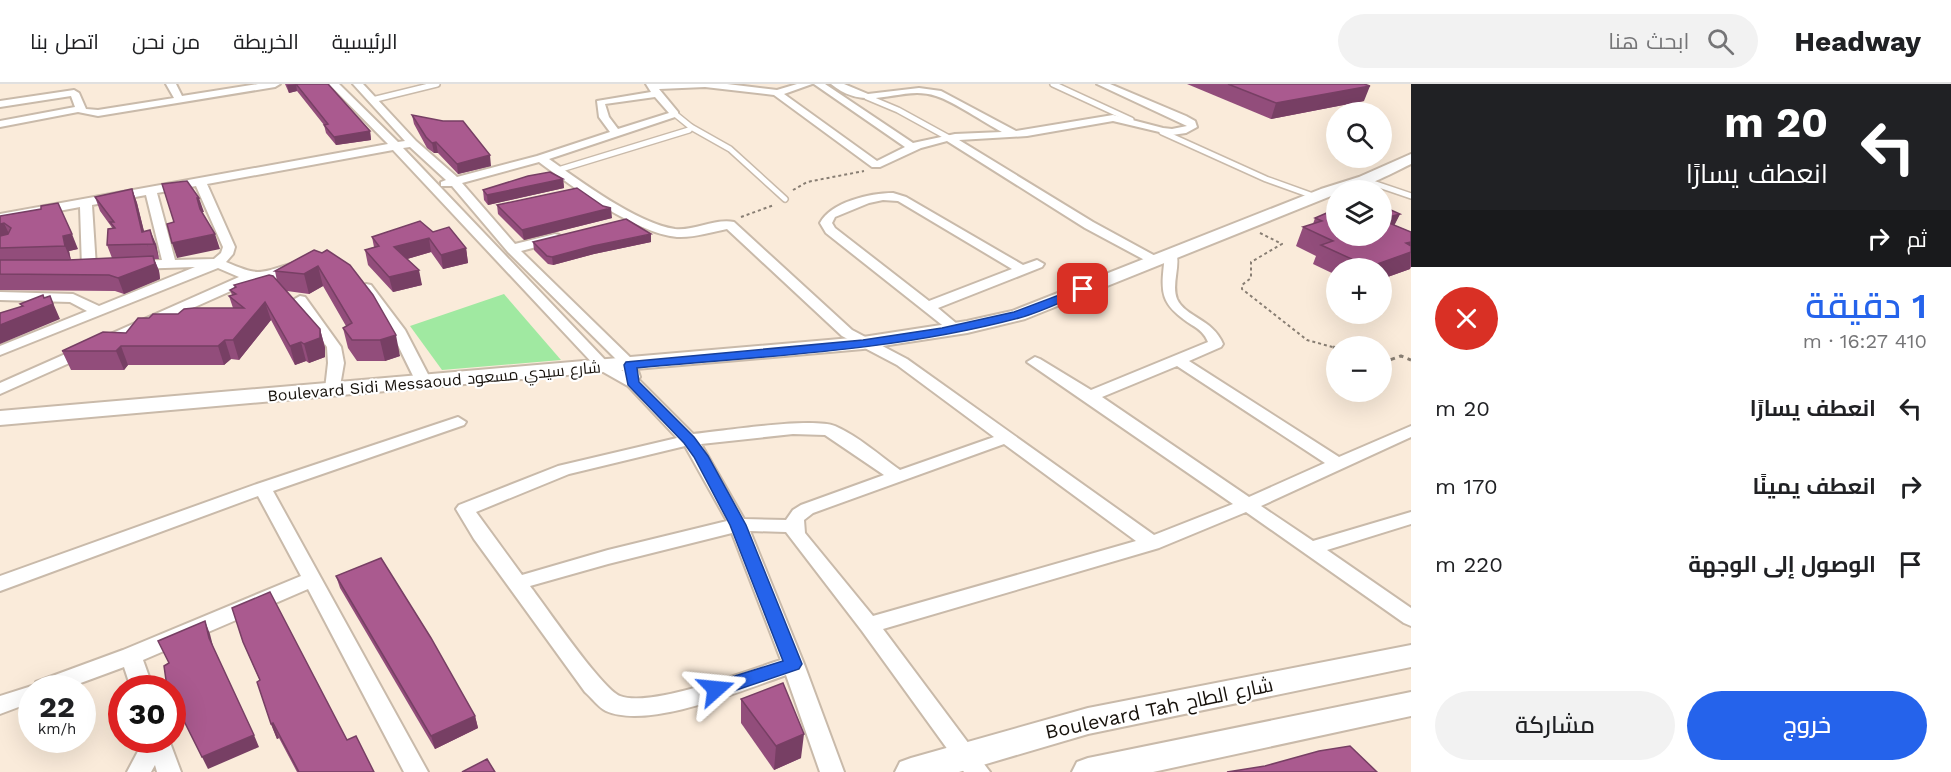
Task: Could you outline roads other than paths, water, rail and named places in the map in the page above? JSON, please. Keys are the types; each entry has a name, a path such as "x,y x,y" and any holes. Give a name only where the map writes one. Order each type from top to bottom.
{"street":[{"path":"171,84 180,101"},
{"path":"0,124 80,109 88,113 98,113 180,101 243,87 275,84"},
{"path":"334,84 486,210 512,249 631,374 701,456 738,525 793,664 832,772"},
{"path":"358,84 372,100 433,188 603,366"},
{"path":"615,134 604,117 600,103 654,88 705,84 777,93 807,84"},
{"path":"819,84 912,147"},
{"path":"836,84 867,97 912,91 934,92 1014,135"},
{"path":"777,93 876,165 932,140 1014,135 1102,119 1131,120 1162,132 1187,129 1193,126 1182,118 1102,84"},
{"path":"433,188 541,158 675,114 654,88"},
{"path":"0,104 73,89 80,109"},
{"path":"949,138 1089,225 1162,258 1170,299 1210,332 1216,344 1090,396"},
{"path":"0,218 400,141"},
{"path":"0,208 400,141"},
{"path":"541,158 558,171 636,218 671,232 683,233 730,225 847,333 863,344 888,353 902,362 1152,543"},
{"name":"Boulevard Sidi Messaoud شارع سيدي مسعود","path":"1364,180 1410,159"},
{"path":"0,351 218,264 227,254 229,246 200,181"},
{"path":"567,194 588,189"},
{"path":"151,190 169,264"},
{"name":"Boulevard Sidi Messaoud شارع سيدي مسعود","path":"0,418 603,366 631,374 863,344 956,329 1018,315 1326,193"},
{"path":"956,329 830,230 826,223 830,215 878,196 891,195 902,199 1022,270"},
{"path":"86,202 84,267 218,264 250,278"},
{"path":"614,224 636,218"},
{"path":"512,249 568,235"},
{"path":"0,389 250,278 274,275 312,262"},
{"path":"927,307 1037,264"},
{"path":"355,273 398,330 424,382"},
{"path":"0,296 73,298 100,312"},
{"path":"19,313 58,296"},
{"path":"300,300 334,347 336,363 333,389"},
{"path":"1178,360 1339,465"},
{"path":"1035,362 1090,396 1411,618"},
{"path":"0,584 263,488 458,422"},
{"path":"793,664 686,698 645,707 615,705 594,686 465,509 564,470 689,440 793,429 829,430 898,477"},
{"path":"869,626 1152,543 1247,505 1411,431"},
{"path":"971,763 869,626 796,535 794,526 796,517 807,509 1006,438"},
{"path":"263,488 416,772"},
{"path":"1309,549 1411,518"},
{"path":"517,583 608,557 738,525 794,526"},
{"path":"79,675 131,656 311,580"},
{"path":"131,656 138,675"},
{"name":"Boulevard Tah شارع الطاح","path":"910,772 971,763 1088,721 1411,656"},
{"path":"0,705 18,698"},
{"path":"1088,772 1408,708"},
{"path":"139,772 150,753"},
{"path":"162,753 169,772"}],"lane":[{"path":"372,100 437,84"},
{"path":"1053,84 1131,120"},
{"path":"867,97 898,110 949,138"},
{"path":"675,114 690,128 707,133 751,165 785,199"},
{"path":"558,171 690,128"},
{"path":"1162,132 1272,182 1316,197"},
{"path":"1392,190 1411,196"}]}
